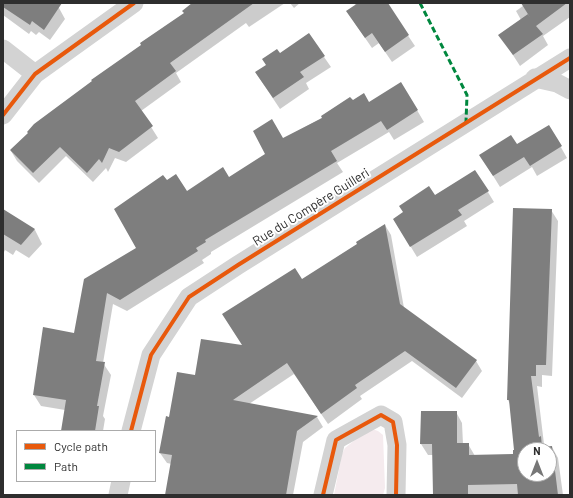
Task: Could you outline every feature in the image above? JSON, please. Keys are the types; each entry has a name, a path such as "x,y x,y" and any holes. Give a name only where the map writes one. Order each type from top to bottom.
{"street":[{"path":"3,115 35,74 134,3"},
{"path":"3,49 35,74"},
{"name":"Rue du Compère Guilleri","path":"131,430 151,356 189,297 535,78 570,58"},
{"path":"535,78 557,83 570,90"},
{"path":"324,495 336,440 381,415 393,422 397,445 396,495"},
{"path":"118,495 121,482"}],"shaded area":[{"path":"372,429 383,435 385,488 383,495 334,495 342,454 345,448 366,431"}],"building":[{"path":"3,3 62,3 44,30 32,21 30,25 3,7"},
{"path":"192,3 254,3 170,63 176,71 135,101 153,126 119,152 109,148 102,163 99,159 87,173 60,147 33,173 10,150 28,133 27,132 34,124 92,81 91,80 141,45 140,43 184,13 182,11"},
{"path":"358,3 388,3 409,35 385,52 372,33 365,38 346,11"},
{"path":"521,3 567,3 536,26 543,34 513,55 498,35 528,14"},
{"path":"309,33 325,56 300,72 304,77 273,98 255,72 266,65 262,59 277,49 280,53"},
{"path":"401,82 418,110 387,130 381,121 331,151 337,161 205,240 206,242 196,248 198,251 120,300 107,293 96,361 105,362 97,406 99,406 95,430 61,430 66,400 33,395 43,327 74,333 84,279 136,248 114,209 163,175 167,180 176,174 187,191 223,167 229,177 265,154 253,131 272,119 283,138 322,118 321,116 350,97 353,100 364,93 369,102"},
{"path":"549,125 562,146 530,166 524,157 493,176 479,155 511,135 517,144"},
{"path":"475,170 489,191 458,210 462,215 410,247 393,219 403,212 399,206 429,186 435,195"},
{"path":"513,208 552,209 546,365 536,365 536,376 531,376 539,437 541,436 542,442 517,442 517,482 556,482 558,495 518,495 517,484 468,485 468,495 433,495 432,444 420,444 421,411 457,411 457,443 469,443 469,455 513,454 514,450 509,400 507,400"},
{"path":"3,209 35,229 21,245 3,234"},
{"path":"385,224 400,304 477,360 456,388 405,351 355,385 357,388 321,414 287,363 233,400 318,416 297,431 286,495 165,495 172,455 159,453 166,416 169,417 177,372 195,375 201,339 242,345 222,314 295,268 302,279 357,244 356,242"}],"marked path":[{"path":"420,3 467,95 466,122"}],"cycle path":[{"path":"3,115 35,74 134,3"},
{"path":"131,430 151,355 189,297 570,58"},
{"path":"323,495 336,440 381,415 393,422 397,445 396,495"}]}
